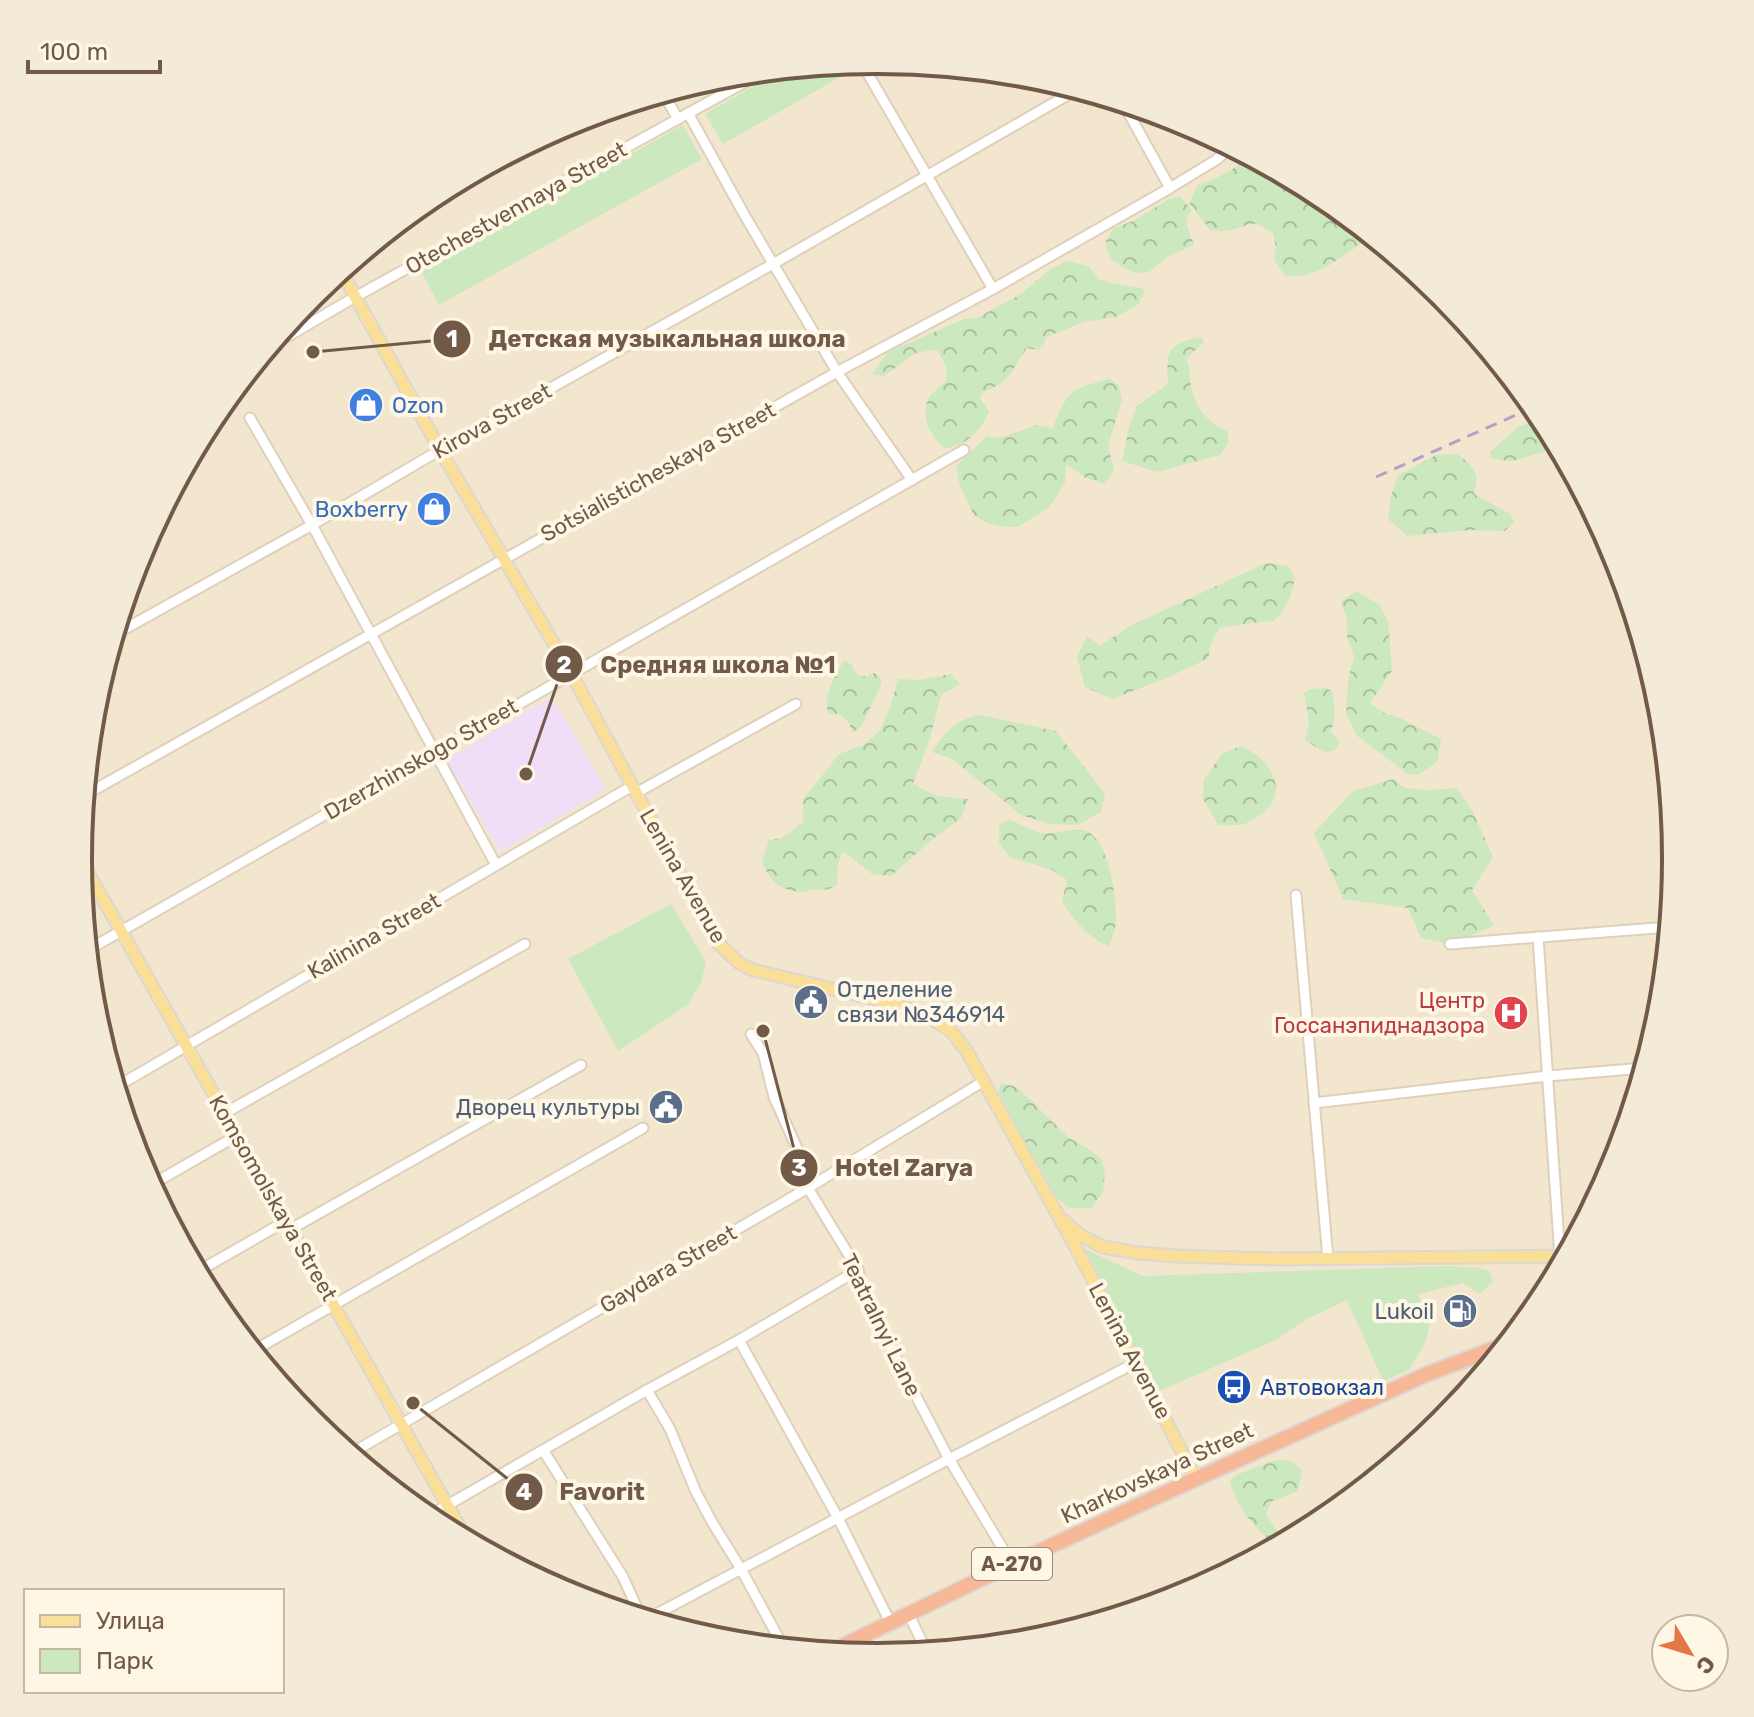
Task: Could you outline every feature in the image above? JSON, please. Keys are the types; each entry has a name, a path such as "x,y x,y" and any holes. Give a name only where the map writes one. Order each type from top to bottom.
{"highway":[{"name":"Kharkovskaya Street","path":"852,1642 1196,1479 1425,1375 1487,1351"}],"main road":[{"name":"Lenina Avenue","path":"347,281 440,450 571,673 718,943 739,963 753,970 895,1004 926,1015 951,1031 984,1081 1058,1216 1196,1479"},
{"name":"Komsomolskaya Street","path":"93,881 456,1520"},
{"path":"1058,1216 1080,1235 1103,1247 1138,1253 1232,1259 1553,1256"}],"street":[{"path":"871,74 993,289"},
{"name":"Otechestvennaya Street","path":"296,332 735,87"},
{"name":"Kirova Street","path":"127,628 1064,97"},
{"path":"669,103 678,119"},
{"path":"688,113 837,372 912,480"},
{"path":"1130,117 1170,188"},
{"name":"Sotsialisticheskaya Street","path":"96,789 837,372 993,289 1170,188 1223,154"},
{"path":"250,418 312,525 496,865"},
{"name":"Dzerzhinskogo Street","path":"97,945 964,450"},
{"name":"Kalinina Street","path":"125,1082 496,865 796,704"},
{"path":"1296,895 1328,1259"},
{"path":"1450,944 1658,928"},
{"path":"1538,937 1562,1240"},
{"path":"225,1113 525,944"},
{"name":"Teatralnyi Lane","path":"751,1034 763,1053 774,1097 806,1168 808,1188 858,1270 863,1290 881,1329 949,1459 1012,1564"},
{"path":"208,1266 581,1065"},
{"path":"1314,1103 1633,1069"},
{"name":"Gaydara Street","path":"360,1448 808,1188 984,1081"},
{"path":"263,1346 643,1128"},
{"path":"161,1179 238,1135"},
{"path":"439,1510 858,1270"},
{"path":"739,1340 838,1518 891,1624"},
{"path":"660,1612 1135,1363"},
{"path":"647,1390 670,1429 696,1492 778,1636"},
{"path":"543,1450 623,1577 635,1604"},
{"path":"909,1615 922,1641"}],"shaded area":[{"path":"877,74 928,76 1030,89 1080,101 1177,134 1224,155 1313,206 1355,236 1432,304 1467,341 1529,423 1556,466 1581,512 1620,606 1635,655 1655,756 1662,858 1660,910 1655,961 1635,1062 1602,1159 1581,1205 1556,1251 1499,1336 1467,1376 1394,1448 1355,1481 1269,1538 1224,1562 1129,1601 1030,1628 979,1636 877,1643 826,1641 724,1628 674,1616 577,1583 530,1562 441,1511 399,1481 322,1413 287,1376 225,1294 198,1251 173,1205 134,1111 119,1062 99,961 92,858 94,807 99,756 119,655 152,558 173,512 198,466 255,381 287,341 360,269 399,236 485,179 530,155 625,116 724,89 775,81"},
{"path":"552,697 606,789 501,852 446,760"}],"green space":[{"path":"843,75 723,144 705,114 757,84"},
{"path":"683,125 702,159 439,305 421,271"},
{"path":"1240,163 1269,179 1363,243 1321,269 1298,276 1285,276 1274,260 1276,247 1273,233 1252,224 1225,231 1210,230 1189,203 1198,185"},
{"path":"1180,196 1192,210 1187,223 1194,245 1167,257 1149,272 1135,273 1112,260 1106,241 1113,229"},
{"path":"1066,261 1088,266 1101,281 1145,289 1139,304 1116,317 1084,322 1046,337 1044,345 1038,350 1027,348 1005,380 983,392 980,398 989,412 982,425 966,441 945,448 927,424 927,402 946,381 947,368 937,349 916,353 884,376 872,374 888,352 964,319 977,318 1021,294 1049,270"},
{"path":"1201,337 1204,342 1186,359 1193,393 1208,419 1227,431 1229,441 1220,455 1157,472 1122,461 1137,406 1168,384 1171,351 1181,342"},
{"path":"1110,379 1119,386 1122,399 1108,446 1114,470 1105,484 1086,478 1066,464 1065,483 1049,507 1018,527 987,523 974,515 960,486 956,466 987,436 999,438 1037,425 1053,428 1072,393"},
{"path":"1529,423 1547,451 1512,461 1492,459 1490,452 1519,426"},
{"path":"1457,454 1469,463 1477,476 1474,494 1510,514 1514,522 1505,531 1470,530 1407,536 1388,519 1397,476 1436,455"},
{"path":"1266,563 1288,566 1295,577 1288,601 1274,621 1220,628 1212,642 1209,658 1112,699 1085,687 1077,657 1087,636 1100,646 1128,627"},
{"path":"1357,591 1379,605 1388,620 1392,671 1370,703 1382,712 1441,739 1437,762 1418,775 1408,774 1356,735 1346,713 1348,680 1354,657 1341,601"},
{"path":"845,660 853,666 856,674 866,677 874,673 882,683 862,725 853,733 845,718 828,713 827,706 831,685"},
{"path":"951,674 960,684 941,695 930,738 913,784 937,796 968,799 961,818 891,876 872,874 843,851 838,863 837,885 833,887 806,893 786,889 776,883 762,862 769,840 782,838 803,822 803,800 839,754 863,745 880,731 898,679 919,680"},
{"path":"1327,688 1333,693 1335,717 1331,732 1340,742 1334,751 1324,752 1305,740 1309,722 1304,693 1311,689"},
{"path":"980,715 1056,731 1105,794 1101,812 1078,825 1050,824 1021,815 952,759 932,752 952,728"},
{"path":"1241,746 1268,767 1276,786 1275,796 1270,806 1248,823 1218,825 1203,799 1204,779 1223,753"},
{"path":"1393,779 1405,788 1457,788 1472,810 1493,857 1472,890 1494,926 1450,944 1421,938 1408,908 1343,899 1314,833 1353,791"},
{"path":"1008,820 1042,833 1080,830 1094,837 1106,858 1115,901 1116,923 1109,947 1082,927 1062,901 1067,880 1052,870 1010,857 999,843 999,824"},
{"path":"671,904 706,962 701,983 687,1005 618,1051 568,959"},
{"path":"1001,1083 1017,1087 1068,1137 1102,1160 1105,1173 1103,1192 1092,1208 1069,1208 1055,1196 998,1093"},
{"path":"1074,1244 1143,1276 1448,1266 1489,1271 1493,1282 1480,1294 1463,1283 1418,1294 1430,1322 1426,1341 1409,1370 1383,1381 1347,1300 1309,1318 1274,1341 1152,1394"},
{"path":"1276,1460 1290,1462 1302,1470 1298,1491 1271,1502 1266,1515 1278,1532 1266,1540 1254,1525 1235,1496 1230,1481 1236,1475"}],"railway":[{"path":"1376,477 1522,413"}],"place":[{"name":"Детская музыкальная школа","path":"313,352"},
{"name":"Ozon","path":"366,405"},
{"name":"Boxberry","path":"434,509"},
{"name":"Средняя школа №1","path":"526,774"},
{"name":"Отделение связи №346914","path":"811,1002"},
{"name":"Центр Госсанэпиднадзора","path":"1511,1013"},
{"name":"Hotel Zarya","path":"763,1031"},
{"name":"Дворец культуры","path":"666,1107"},
{"name":"Lukoil","path":"1460,1311"},
{"name":"Автовокзал","path":"1234,1387"},
{"name":"Favorit","path":"413,1403"}]}
